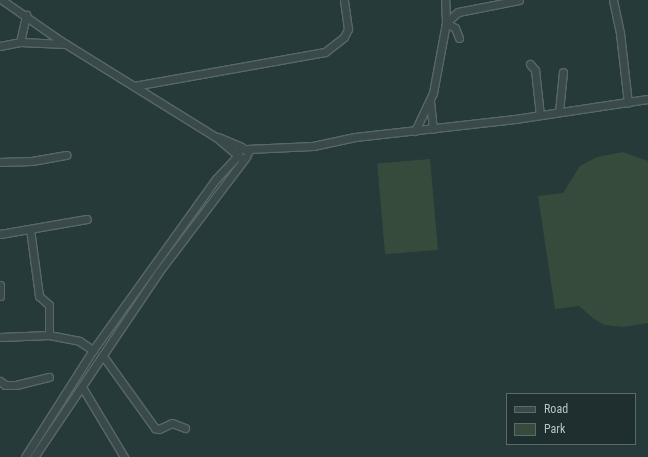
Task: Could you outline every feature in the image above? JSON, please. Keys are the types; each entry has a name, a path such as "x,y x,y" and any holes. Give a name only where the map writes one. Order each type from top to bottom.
{"street":[{"path":"2,0 68,44 216,137 245,151"},
{"path":"134,86 325,52 344,36 348,29 344,0"},
{"path":"415,131 430,101 446,23 446,0"},
{"path":"446,23 458,12 488,2 503,5 520,0"},
{"path":"613,0 620,33 628,103"},
{"path":"20,42 26,15"},
{"path":"446,23 455,28 459,38"},
{"path":"0,46 20,42 68,44"},
{"path":"530,64 535,70 540,115"},
{"path":"559,112 563,72"},
{"path":"25,457 93,350 216,179 238,155 245,151 313,146 355,137 433,129 648,99"},
{"path":"430,101 433,129"},
{"path":"216,137 238,155"},
{"path":"34,457 185,235 245,151"},
{"path":"0,162 32,161 66,155"},
{"path":"0,234 87,219"},
{"path":"30,229 40,296 49,305 49,335"},
{"path":"0,285 0,296"},
{"path":"0,337 49,335 79,341 93,350"},
{"path":"103,356 155,428 159,429 172,423 185,428"},
{"path":"0,381 9,386 49,377"},
{"path":"82,387 124,457"}],"green space":[{"path":"623,152 648,161 648,323 623,327 605,325 594,319 579,306 555,309 538,196 563,193 580,166 597,157"},
{"path":"430,159 438,250 385,254 377,164"}]}
